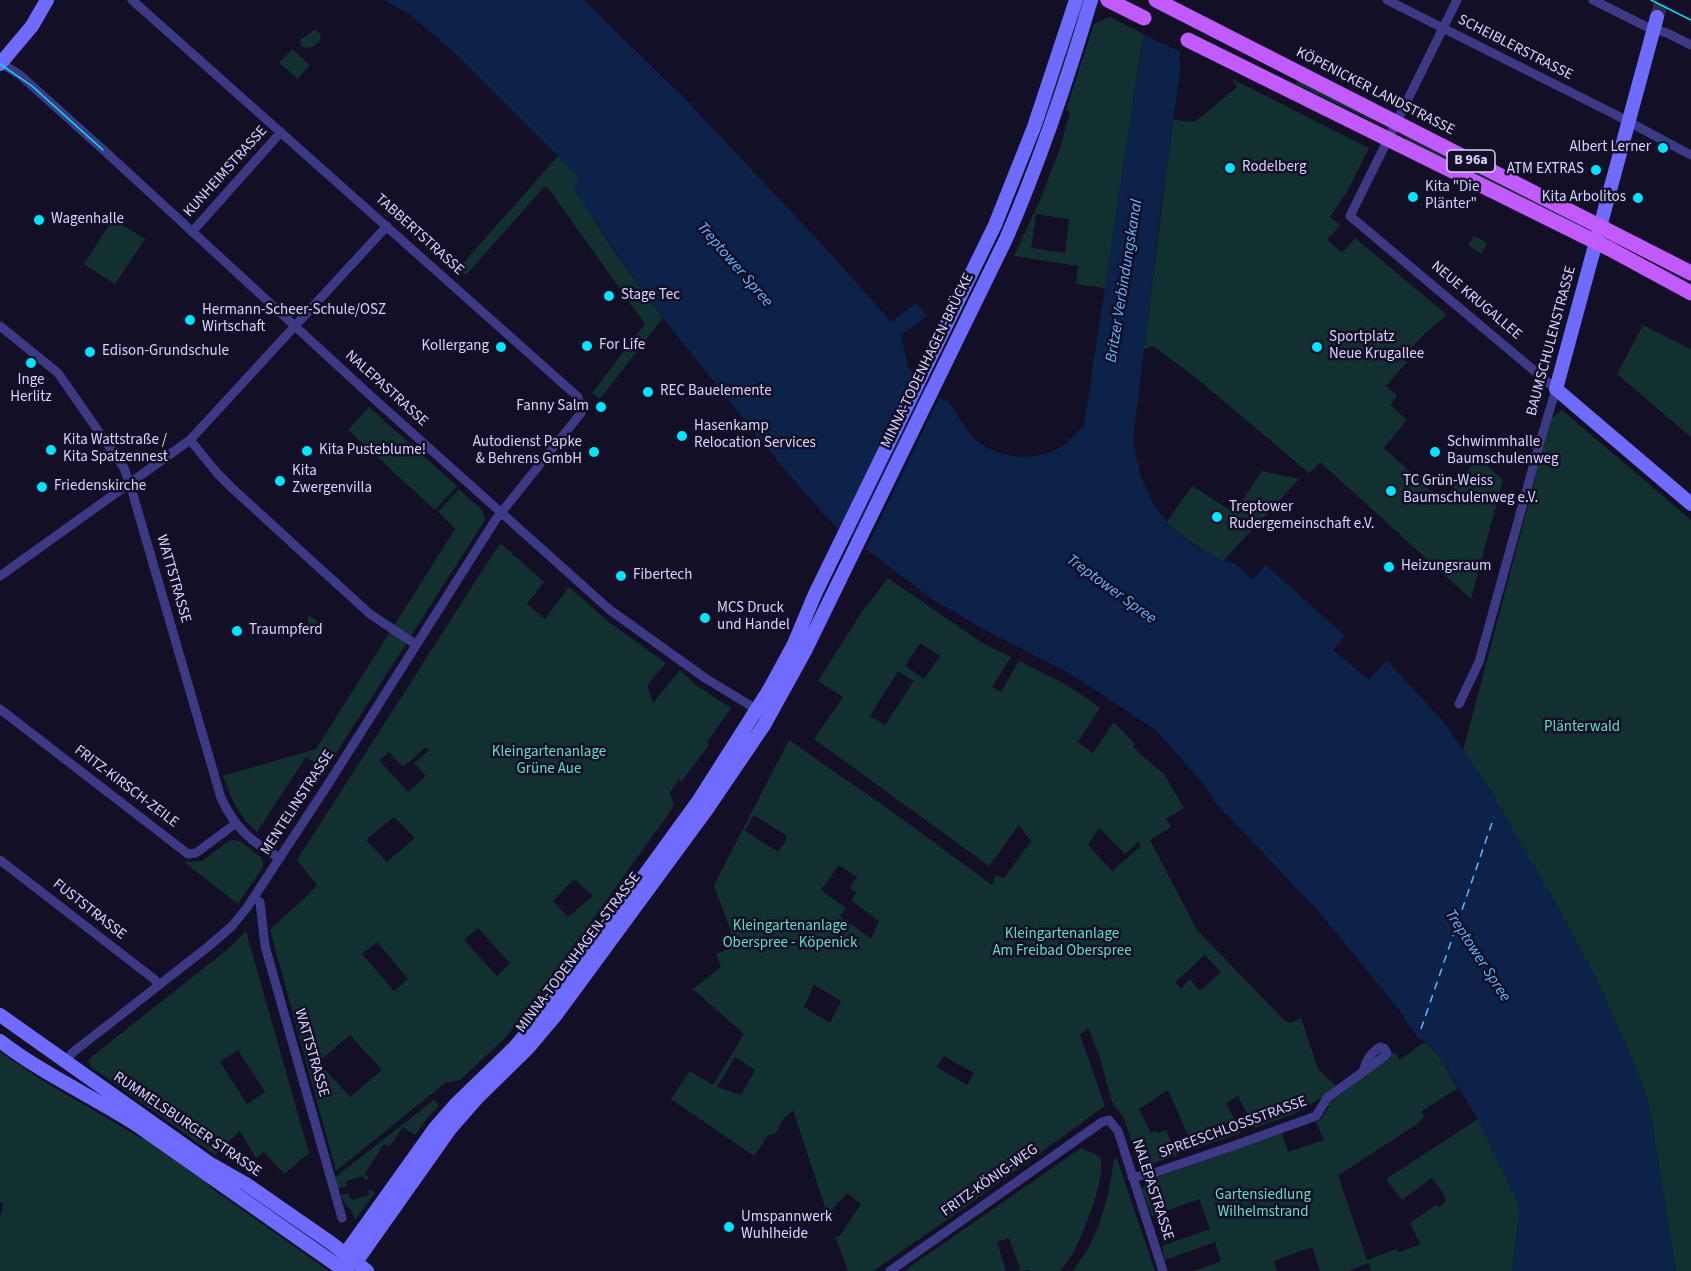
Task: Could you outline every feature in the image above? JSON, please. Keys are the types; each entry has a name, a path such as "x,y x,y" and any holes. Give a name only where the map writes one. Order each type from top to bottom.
{"main road":[{"path":"0,63 32,26 47,0"},
{"name":"MINNA-TODENHAGEN-BRÜCKE","path":"815,594 1009,194 1035,127 1076,0"},
{"name":"MINNA-TODENHAGEN-BRÜCKE","path":"830,600 1006,239 1030,183 1091,0"},
{"path":"1108,0 1144,18"},
{"name":"KÖPENICKER LANDSTRASSE","path":"1156,0 1396,124 1598,235 1691,293"},
{"name":"BAUMSCHULENSTRASSE","path":"1556,389 1655,23"},
{"name":"KÖPENICKER LANDSTRASSE","path":"1188,40 1388,139 1598,235 1691,273"},
{"path":"1235,41 1245,69"},
{"name":"NEUE KRUGALLEE","path":"1556,389 1691,504"},
{"name":"MINNA-TODENHAGEN-STRASSE","path":"763,713 815,594"},
{"name":"MINNA-TODENHAGEN-STRASSE","path":"347,1264 435,1128 456,1104 515,1047 548,1008 795,670 830,600"},
{"name":"RUMMELSBURGER STRASSE","path":"0,1015 209,1163 246,1184 347,1264"},
{"name":"RUMMELSBURGER STRASSE","path":"0,1041 37,1066 105,1104 347,1264"},
{"path":"347,1264 367,1271"}],"street":[{"name":"TABBERTSTRASSE","path":"132,0 578,397 581,406 580,413 501,512"},
{"name":"SCHEIBLERSTRASSE","path":"1387,0 1691,155"},
{"path":"1388,139 1457,0"},
{"path":"1593,0 1645,26 1655,23 1669,34 1691,45"},
{"name":"NALEPASTRASSE","path":"0,63 20,75 610,610 705,678 763,713"},
{"name":"KUNHEIMSTRASSE","path":"192,232 281,132"},
{"name":"NEUE KRUGALLEE","path":"1388,139 1350,216 1556,389"},
{"path":"0,576 190,440 387,226"},
{"name":"WATTSTRASSE","path":"0,326 58,373 124,468 130,482 221,798 235,824 280,858"},
{"name":"BAUMSCHULENSTRASSE","path":"1459,704 1479,662 1556,389"},
{"path":"190,440 229,486 370,614 415,644"},
{"name":"MENTELINSTRASSE","path":"66,1062 72,1053 223,934 236,921 280,858 501,512"},
{"name":"FRITZ-KIRSCH-ZEILE","path":"0,709 188,854 196,853 235,824"},
{"name":"FUSTSTRASSE","path":"0,860 159,985"},
{"name":"WATTSTRASSE","path":"254,898 260,902 265,946 342,1218"},
{"name":"SPREESCHLOSSSTRASSE","path":"1132,1177 1148,1175 1316,1116 1327,1098 1363,1072"},
{"name":"NALEPASTRASSE","path":"1109,1120 1118,1131 1163,1271"},
{"name":"FRITZ-KÖNIG-WEG","path":"890,1271 1102,1122 1109,1120"}],"green space":[{"path":"1079,5 1082,7 1043,126 1039,125"},
{"path":"1110,17 1145,35 1105,288 1076,284 1078,266 1014,256 1041,198 1059,151 1070,113 1066,110 1094,24","holes":["1036,214 1069,219 1065,253 1031,248"]},
{"path":"317,30 321,36 319,42 311,47 301,46 300,40"},
{"path":"292,49 310,65 298,79 279,63"},
{"path":"1232,79 1369,148 1348,190 1330,217 1340,225 1327,240 1342,253 1355,238 1447,315 1423,335 1402,358 1407,362 1386,386 1397,396 1390,405 1407,420 1384,448 1442,501 1478,458 1503,480 1471,599 1320,462 1309,473 1195,377 1153,346 1144,349 1173,120 1195,122 1237,87"},
{"path":"1298,80 1373,119 1372,121 1296,84"},
{"path":"1405,137 1581,224 1580,227 1404,140"},
{"path":"558,156 580,178 574,186 594,220 663,318 600,399 592,393 645,324 549,189 544,187 466,275 458,269"},
{"path":"113,219 145,239 115,284 84,264"},
{"path":"1474,236 1487,243 1481,254 1468,245"},
{"path":"1643,325 1691,349 1691,437 1617,374"},
{"path":"369,407 457,486 435,510 348,430"},
{"name":"Plänterwald","path":"1562,410 1691,520 1691,1271 1676,1271 1649,1105 1634,1063 1597,980 1557,906 1463,751 1551,419"},
{"name":"Treptower Rudergemeinschaft e.V.","path":"1262,471 1299,479 1223,561 1187,540 1167,522 1192,486 1234,513"},
{"path":"459,489 483,511 485,520 326,769 306,757 257,832 236,807 223,776 316,749 455,529 438,512"},
{"name":"Kleingartenanlage Grüne Aue","path":"500,543 544,582 527,604 545,619 569,587 609,622 666,663 647,685 653,703 680,670 696,685 731,708 707,742 709,745 681,782 679,779 670,793 674,806 526,1013 503,1040 460,1080 445,1083 336,1171 270,930 317,885 297,860","holes":["426,747 429,750 414,763 426,776 408,792 379,760 389,752 403,767","394,817 415,838 387,862 366,840","574,879 593,896 568,917 553,901","478,928 510,963 497,976 464,940","377,942 408,979 394,991 362,954","350,1035 382,1070 350,1097 318,1062"]},
{"path":"888,578 982,643 1011,657 992,687 1001,692 1019,661 1081,694 1100,708 1078,742 1093,753 1114,722 1135,744 1133,746 1142,756 1164,774 1184,808 1166,819 1171,827 1150,840 1197,930 1285,1021 1291,1023 1301,1018 1318,1069 1337,1087 1294,1114 1254,1128 1238,1096 1226,1103 1241,1133 1194,1149 1168,1090 1139,1109 1151,1133 1166,1130 1178,1155 1151,1164 1138,1161 1124,1118 1112,1102 1099,1055 1088,1028 1080,1035 1105,1106 873,1271 848,1271 835,1236 839,1237 861,1204 847,1193 828,1216 793,1110 784,1118 775,1134 768,1135 754,1156 671,1099 690,1071 713,1085 744,1034 693,989 721,967 716,954 736,946 714,885 789,740 992,885 996,875 1004,878 1031,841 1019,825 989,866 814,739 843,697 818,681 866,607","holes":["920,643 940,656 924,679 905,666","898,671 914,681 885,725 870,716","754,815 786,835 786,840 778,852 745,831","1099,828 1125,854 1138,842 1141,846 1112,871 1088,845","839,865 857,877 850,888 856,892 851,901 879,921 871,939 840,916 846,908 821,890","1205,955 1221,972 1200,991 1190,979 1181,989 1175,982","814,985 841,1001 830,1023 804,1007","944,1056 974,1073 967,1085 937,1067","735,1057 755,1070 741,1095 717,1087"]},
{"path":"308,615 325,626 319,634 308,635"},
{"path":"230,840 240,841 262,858 263,867 238,904 184,862 202,861"},
{"path":"246,931 309,1153 284,1174 264,1152 256,1158 240,1131 215,1155 90,1066 89,1059 229,948","holes":["238,1050 265,1092 247,1104 220,1062"]},
{"name":"Gartensiedlung Wilhelmstrand","path":"1424,1042 1439,1057 1458,1088 1422,1111 1424,1117 1417,1124 1339,1175 1367,1260 1397,1249 1399,1252 1419,1245 1410,1223 1436,1205 1439,1207 1446,1201 1432,1178 1402,1200 1386,1179 1478,1119 1520,1207 1512,1271 1371,1271 1368,1263 1348,1271 1320,1271 1312,1247 1274,1261 1277,1271 1194,1271 1221,1261 1215,1242 1165,1260 1162,1246 1210,1229 1199,1199 1152,1216 1142,1190 1147,1181 1282,1133 1288,1152 1324,1140 1315,1122 1321,1119 1329,1107 1328,1104 1394,1052 1400,1060"},
{"path":"0,1052 40,1079 146,1139 329,1271 0,1271 0,1219 3,1204 0,1202"},
{"path":"434,1100 439,1106 415,1135 403,1127 389,1147 384,1144 365,1174 369,1178 365,1180 363,1176 346,1181 347,1186 337,1189 334,1178"},
{"path":"1081,1148 1100,1157 1098,1189 1085,1228 1073,1253 1060,1271 1014,1271 1020,1269 1009,1238 997,1242 1006,1271 907,1271 908,1268"},
{"path":"1114,1159 1117,1159 1155,1271 1073,1271 1089,1247 1100,1223"},
{"path":"368,1190 375,1193 355,1220 341,1195 348,1193 352,1200 369,1195"}],"water":[{"path":"384,0 584,0 689,103 828,251 891,322 916,303 927,316 901,335 908,367 944,401 947,400 974,438 994,451 1006,455 1030,456 1054,451 1067,443 1084,426 1141,49 1152,0 1188,0 1133,440 1140,474 1154,506 1181,536 1223,561 1234,563 1253,580 1266,565 1345,636 1333,650 1369,680 1387,661 1443,721 1491,790 1597,980 1634,1063 1649,1105 1676,1271 1512,1271 1520,1207 1478,1120 1447,1068 1426,1042 1420,1040 1404,1019 1405,1017 1320,913 1214,801 1206,787 1157,731 1071,674 985,630 932,599 834,525 789,475 643,292 573,186 580,178 454,52 409,14"}],"pier":[{"path":"1149,0 1186,0 1190,2 1183,53 1142,34"},
{"path":"930,384 941,394 865,551 853,542"}],"ferry route":[{"path":"1421,1029 1494,817"}],"tunnel":[{"path":"1657,17 1662,0"}],"tram line":[{"path":"1651,0 1691,20"},
{"path":"0,64 32,86 103,150"}],"place":[{"name":"Albert Lerner","path":"1663,148"},
{"name":"Rodelberg","path":"1230,168"},
{"name":"ATM EXTRAS","path":"1596,170"},
{"name":"Kita \"Die Plänter\"","path":"1413,197"},
{"name":"Kita Arbolitos","path":"1638,198"},
{"name":"Wagenhalle","path":"39,220"},
{"name":"Stage Tec","path":"609,296"},
{"name":"Hermann-Scheer-Schule/OSZ Wirtschaft","path":"190,320"},
{"name":"For Life","path":"587,346"},
{"name":"Kollergang","path":"501,347"},
{"name":"Sportplatz Neue Krugallee","path":"1317,347"},
{"name":"Edison-Grundschule","path":"90,352"},
{"name":"Inge Herlitz","path":"31,363"},
{"name":"REC Bauelemente","path":"648,392"},
{"name":"Fanny Salm","path":"601,407"},
{"name":"Hasenkamp Relocation Services","path":"682,436"},
{"name":"Kita Wattstraße / Kita Spatzennest","path":"51,450"},
{"name":"Kita Pusteblume!","path":"307,451"},
{"name":"Autodienst Papke & Behrens GmbH","path":"594,452"},
{"name":"Schwimmhalle Baumschulenweg","path":"1435,452"},
{"name":"Kita Zwergenvilla","path":"280,481"},
{"name":"Friedenskirche","path":"42,487"},
{"name":"TC Grün-Weiss Baumschulenweg e.V.","path":"1391,491"},
{"name":"Treptower Rudergemeinschaft e.V.","path":"1217,517"},
{"name":"Heizungsraum","path":"1389,567"},
{"name":"Fibertech","path":"621,576"},
{"name":"MCS Druck und Handel","path":"705,618"},
{"name":"Traumpferd","path":"237,631"},
{"name":"Umspannwerk Wuhlheide","path":"729,1227"}],"water label":[{"name":"Treptower Spree","path":"734,265"},
{"name":"Britzer Verbindungskanal","path":"1125,281"},
{"name":"Treptower Spree","path":"1111,590"},
{"name":"Treptower Spree","path":"1477,956"}],"park label":[{"name":"Kleingartenanlage Oberspree - Köpenick","path":"790,936"},
{"name":"Kleingartenanlage Am Freibad Oberspree","path":"1062,944"}]}
